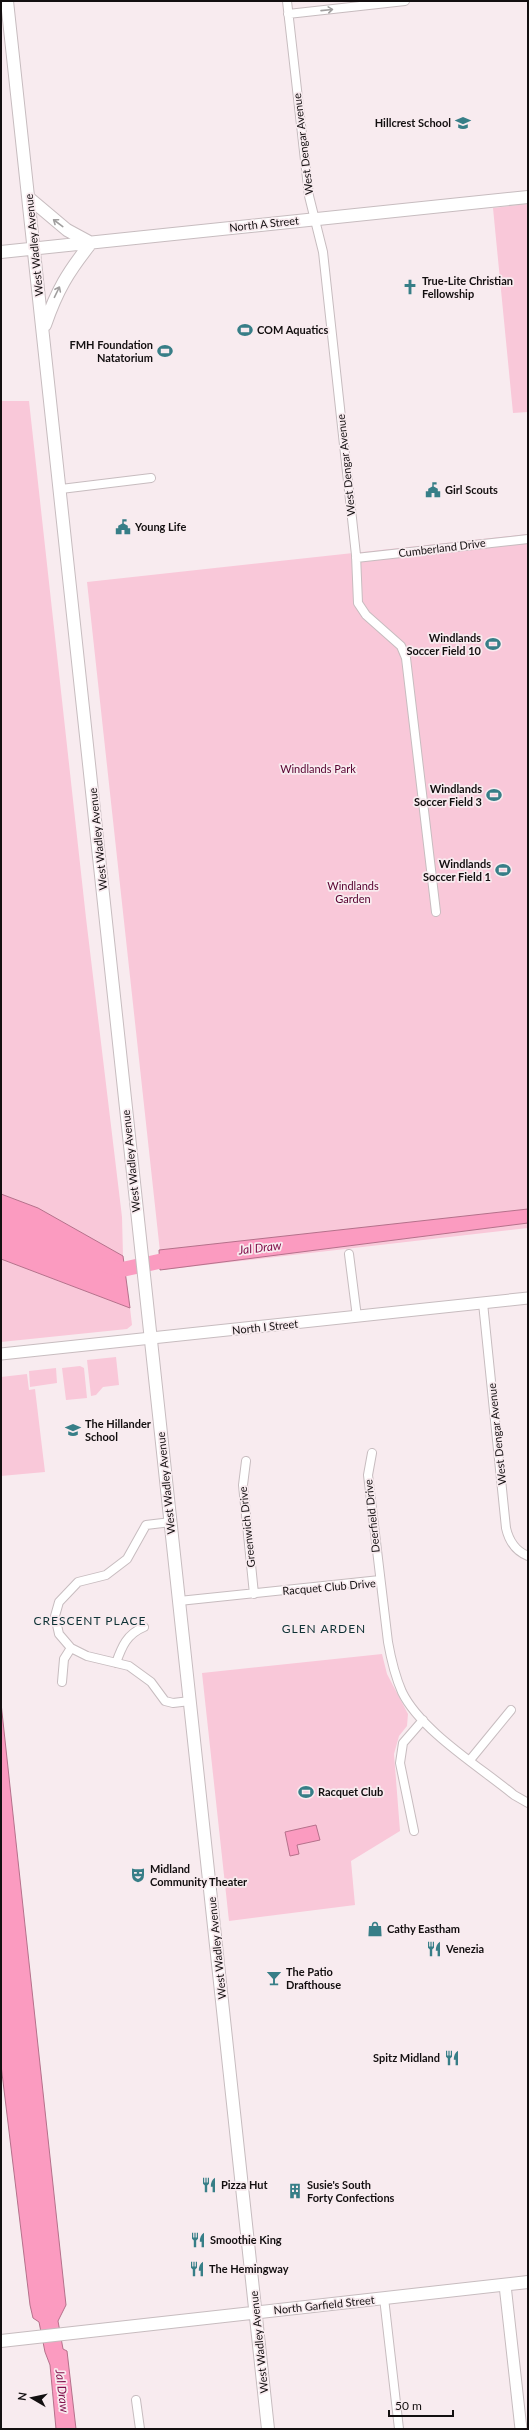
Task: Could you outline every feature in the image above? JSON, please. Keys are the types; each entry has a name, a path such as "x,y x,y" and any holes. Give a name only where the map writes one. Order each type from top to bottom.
{"main road":[{"name":"West Wadley Avenue","path":"7,1 44,328 150,1339 268,2429"},
{"name":"North A Street","path":"1,252 315,218 528,197"},
{"path":"29,198 67,230 91,243 67,272 55,295 44,328"},
{"name":"North Garfield Street","path":"1,2341 528,2282"}],"street":[{"name":"West Dengar Avenue","path":"287,1 309,196 324,252 356,558 358,603 366,615 401,646 406,658 436,912"},
{"path":"288,14 377,2 405,1"},
{"path":"61,489 151,478"},
{"name":"Cumberland Drive","path":"356,558 528,538"},
{"path":"349,1254 358,1317"},
{"name":"North I Street","path":"1,1354 528,1298"},
{"name":"West Dengar Avenue","path":"483,1303 506,1528 512,1544 522,1554 528,1556"},
{"name":"Deerfield Drive","path":"372,1452 368,1475 380,1580"},
{"name":"Greenwich Drive","path":"246,1461 243,1485 254,1594"},
{"path":"171,1522 146,1525 127,1559 106,1575 78,1582 59,1602 55,1616 58,1634 71,1648 87,1656 129,1666 151,1682 165,1701 173,1703 190,1701"},
{"name":"Racquet Club Drive","path":"179,1602 380,1580 388,1642 397,1679 409,1704 422,1720 470,1760 514,1795 528,1803"},
{"path":"116,1663 123,1645 132,1632 144,1627"},
{"path":"62,1682 64,1659 71,1648"},
{"path":"470,1760 511,1710"},
{"path":"414,1831 400,1763 403,1743 422,1720"},
{"path":"506,2285 521,2429"},
{"path":"384,2298 399,2429"},
{"path":"136,2400 140,2429"}],"green space":[{"path":"528,204 528,412 513,413 493,208"},
{"path":"1,401 29,401 86,918 122,1217 123,1256 38,1208 1,1194"},
{"name":"Windlands Park","path":"528,534 528,1228 162,1270 87,582"},
{"path":"1,1259 130,1308 132,1325 127,1329 1,1342"},
{"path":"116,1357 119,1385 103,1387 96,1395 91,1396 87,1360"},
{"path":"80,1366 84,1368 87,1398 66,1400 62,1368"},
{"path":"56,1368 57,1383 30,1387 29,1371"},
{"path":"27,1374 29,1390 35,1389 45,1472 1,1476 1,1377"},
{"name":"Racquet Club","path":"382,1654 387,1674 408,1714 407,1726 399,1736 394,1754 400,1831 351,1861 355,1905 229,1921 202,1673"}],"water":[{"path":"1,1194 38,1208 123,1256 130,1308 1,1259"},
{"path":"528,1209 528,1223 160,1270 159,1250"},
{"path":"1,1703 66,2305 58,2321 63,2349 67,2351 76,2429 56,2429 50,2365 45,2352 39,2322 33,2318 30,2305 1,2065"},
{"path":"316,1825 320,1840 297,1845 299,1854 290,1856 285,1832"}],"waterway":[{"name":"Jal Draw","path":"106,1265 120,1270 179,1257"}],"place":[{"name":"Hillcrest School","path":"463,123"},
{"name":"True-Lite Christian Fellowship","path":"410,287"},
{"name":"COM Aquatics","path":"245,330"},
{"name":"FMH Foundation Natatorium","path":"165,351"},
{"name":"Girl Scouts","path":"433,490"},
{"name":"Young Life","path":"123,527"},
{"name":"Windlands Soccer Field 10","path":"493,644"},
{"name":"Windlands Soccer Field 3","path":"494,795"},
{"name":"Windlands Soccer Field 1","path":"503,870"},
{"name":"The Hillander School","path":"73,1430"},
{"name":"Racquet Club","path":"306,1792"},
{"name":"Midland Community Theater","path":"138,1875"},
{"name":"Cathy Eastham","path":"375,1929"},
{"name":"Venezia","path":"434,1949"},
{"name":"The Patio Drafthouse","path":"274,1978"},
{"name":"Spitz Midland","path":"452,2058"},
{"name":"Pizza Hut","path":"209,2185"},
{"name":"Susie's South Forty Confections","path":"295,2191"},
{"name":"Smoothie King","path":"198,2240"},
{"name":"The Hemingway","path":"197,2269"}],"district":[{"name":"CRESCENT PLACE","path":"90,1621"},
{"name":"GLEN ARDEN","path":"324,1629"}],"park label":[{"name":"Windlands Garden","path":"353,892"}]}
